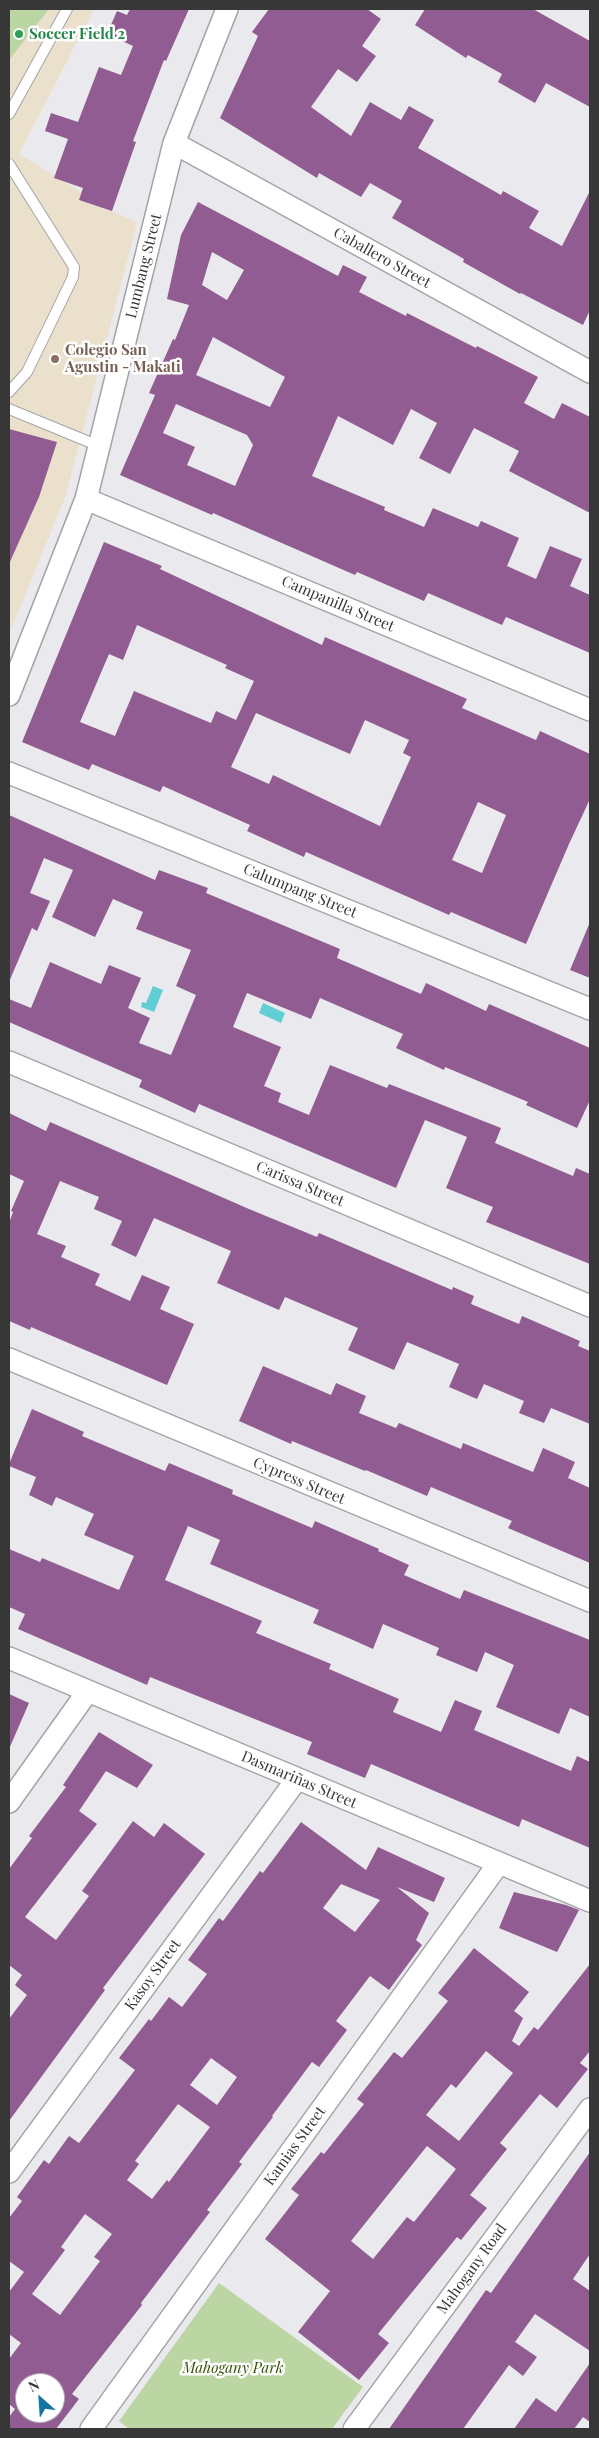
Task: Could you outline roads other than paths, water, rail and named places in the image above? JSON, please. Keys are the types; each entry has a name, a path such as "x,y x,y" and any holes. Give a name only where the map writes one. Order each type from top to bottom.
{"street":[{"name":"Lumbang Street","path":"9,695 86,499 174,143 227,9"},
{"name":"Caballero Street","path":"174,143 590,372"},
{"name":"Campanilla Street","path":"86,499 590,710"},
{"name":"Calumpang Street","path":"9,773 590,1009"},
{"name":"Carissa Street","path":"9,1062 590,1306"},
{"name":"Cypress Street","path":"9,1359 590,1601"},
{"name":"Dasmariñas Street","path":"9,1658 590,1901"},
{"path":"9,1802 88,1691"},
{"name":"Kasoy Street","path":"9,2172 297,1779"},
{"name":"Kamias Street","path":"90,2429 499,1863"},
{"name":"Mahogany Road","path":"354,2429 590,2108"}],"lane":[{"path":"9,114 67,9"},
{"path":"9,164 74,267 73,277 27,372 9,392"},
{"path":"9,409 99,446"}],"water":[{"path":"153,986 163,990 154,1012 141,1007 142,1002 146,1003"},
{"path":"263,1003 285,1013 281,1023 259,1013"}],"place":[{"name":"Soccer Field 2","path":"19,34"},
{"name":"Colegio San Agustin - Makati","path":"55,359"}],"park label":[{"name":"Mahogany Park","path":"233,2368"}]}
